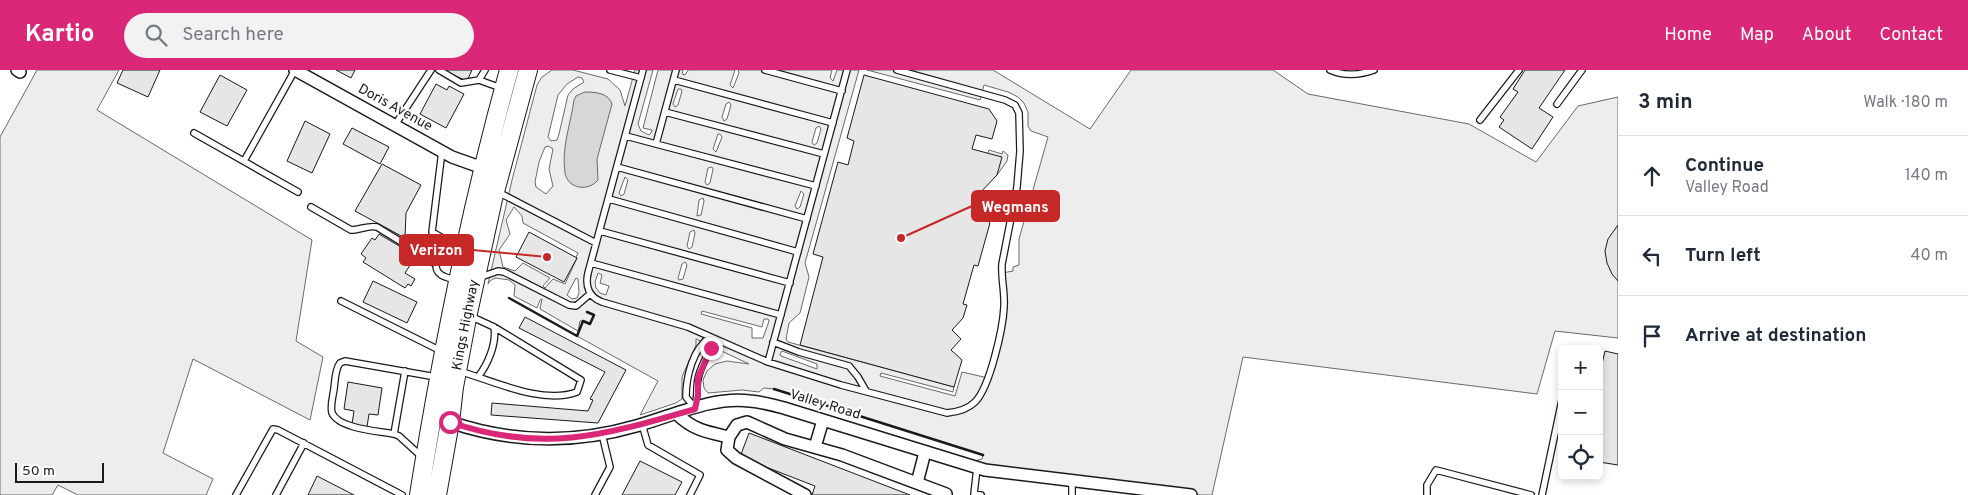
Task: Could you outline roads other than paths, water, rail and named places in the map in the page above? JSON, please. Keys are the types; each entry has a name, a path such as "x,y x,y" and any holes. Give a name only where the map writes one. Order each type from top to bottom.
{"main road":[{"name":"Kings Highway","path":"420,495 438,378 457,281 483,168 510,70"},
{"name":"Kings Highway","path":"437,495 457,371 475,279 495,190 530,72"}],"street":[{"name":"Doris Avenue","path":"295,70 442,151 483,168"},
{"name":"Valley Road","path":"450,422 481,431 528,439 577,438 602,434 732,400 750,401 784,408 977,468 1130,491 1191,495"},
{"path":"677,414 687,424 700,430 729,436"},
{"path":"815,447 823,420"},
{"path":"805,495 736,458 727,450 729,436 737,425 747,422 785,439 815,447 946,494"},
{"path":"917,483 925,452"}],"lane":[{"path":"244,161 295,70"},
{"path":"395,126 431,70"},
{"path":"439,70 461,83 479,80 504,89"},
{"path":"479,80 485,70"},
{"path":"610,70 641,78"},
{"path":"643,70 591,263 587,280 590,294 602,302 688,326 768,362 947,413 963,410 974,403 981,394 986,384 1003,315 1002,264 1017,187 1020,152 1019,113 1015,105 1005,100 897,70"},
{"path":"656,144 676,70"},
{"path":"765,70 842,91"},
{"path":"768,362 847,70"},
{"path":"1330,70 1345,74 1364,73 1374,70"},
{"path":"1480,120 1518,70"},
{"path":"1557,104 1582,70"},
{"path":"674,80 833,123"},
{"path":"664,112 824,154"},
{"path":"194,133 298,192"},
{"path":"626,136 816,186"},
{"path":"442,151 432,232 464,250"},
{"path":"617,167 807,219"},
{"path":"495,190 596,243"},
{"path":"609,199 798,252"},
{"path":"311,207 351,230 371,226 377,227 429,259 436,265 436,271 439,275 457,281"},
{"path":"600,231 790,283"},
{"path":"591,263 780,315"},
{"path":"475,279 498,271 568,305 576,306 590,294"},
{"path":"341,301 443,352"},
{"path":"457,371 478,376 517,391 565,397 577,392 581,380 494,327 468,315"},
{"path":"478,376 484,369 496,337 494,327"},
{"path":"695,409 686,396 689,373 701,344 710,337"},
{"path":"695,409 698,395 698,378 711,348 710,337"},
{"path":"773,342 798,352 849,366 866,391"},
{"path":"425,460 399,436 350,426 336,419 332,413 332,407 337,370 340,362 345,361 438,378"},
{"path":"394,434 405,372"},
{"path":"1542,495 1558,419"},
{"path":"642,424 648,445 700,475 690,495"},
{"path":"236,495 274,429 402,495"},
{"path":"595,495 610,466 602,434"},
{"path":"276,495 304,443"},
{"path":"977,468 974,495 981,495"},
{"path":"1427,495 1427,485 1436,470 1531,495"},
{"path":"1072,481 1072,495"}],"place":[{"name":"Wegmans","path":"901,238"},
{"name":"Verizon","path":"547,257"}]}
